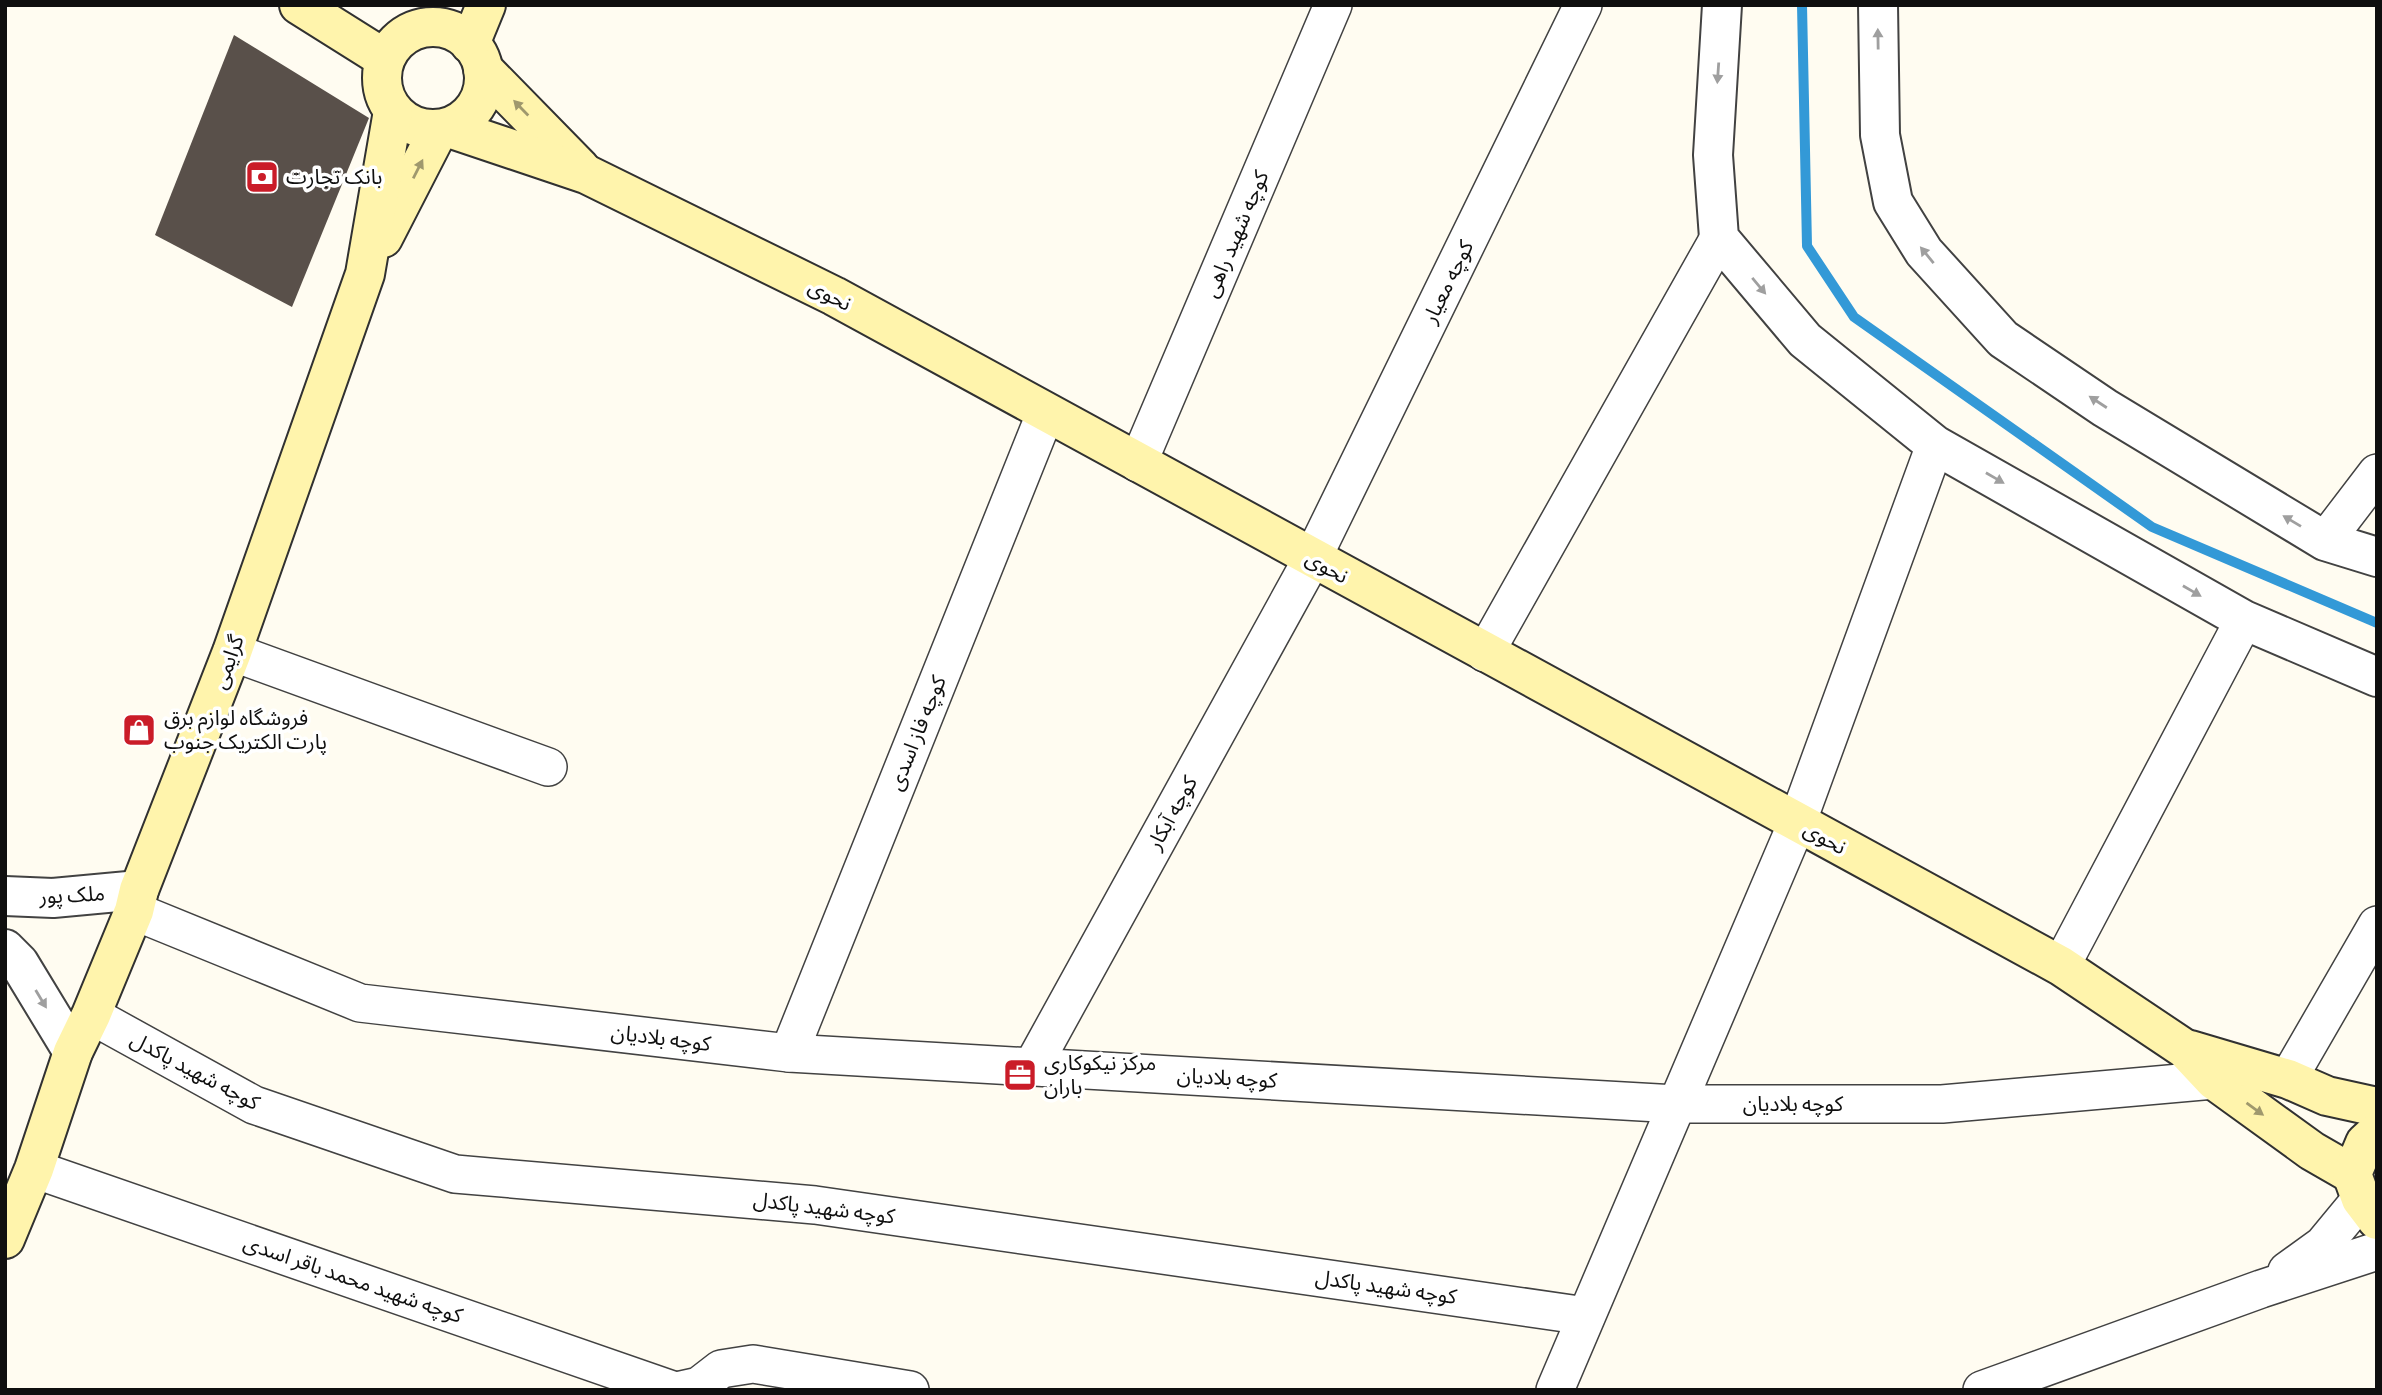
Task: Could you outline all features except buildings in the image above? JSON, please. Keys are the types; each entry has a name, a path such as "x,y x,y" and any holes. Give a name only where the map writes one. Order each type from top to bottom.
{"main road":[{"path":"299,5 385,59"},
{"path":"486,5 477,56 483,88 477,104 465,118 444,128 428,130 409,124 393,111 384,95 382,77 385,59 396,43 433,16 443,28 458,34 477,56 586,174"},
{"name":"گرایمی","path":"5,1239 34,1169 73,1052 91,1015 232,652 365,274 393,111"},
{"path":"365,274 444,128"},
{"name":"نحوی","path":"444,128 586,174 834,296 2061,967 2185,1049"},
{"path":"2185,1049 2288,1079 2327,1096 2377,1107"},
{"path":"2185,1049 2214,1080 2312,1151 2363,1197"},
{"path":"2363,1197 2365,1143 2377,1132"}],"street":[{"name":"کوچه شهید راهی","path":"1139,463 1333,5"},
{"name":"کوچه معیار","path":"1312,559 1583,5"},
{"path":"1485,653 1719,238 1713,155 1722,5"},
{"path":"1878,5 1880,135 1893,202 1924,252 2003,339 2105,408 2325,541 2377,557"},
{"path":"1719,238 1805,340 1935,444 2244,620 2377,677"},
{"name":"کوچه فاز اسدی","path":"789,1053 1046,412"},
{"path":"1555,1390 1797,823 1935,444"},
{"path":"2325,541 2377,473"},
{"name":"کوچه آبکار","path":"1032,1067 1312,559"},
{"path":"2061,967 2244,620"},
{"path":"232,652 548,767"},
{"name":"ملک پور","path":"5,896 136,901"},
{"name":"کوچه بلادیان","path":"136,901 360,1003 789,1053 1676,1104 1942,1104 2214,1080"},
{"path":"2288,1079 2377,925"},
{"path":"5,949 19,963 73,1052"},
{"name":"کوچه شهید پاکدل","path":"91,1015 254,1105 455,1174 815,1205 1586,1316"},
{"name":"کوچه شهید محمد باقر اسدی","path":"34,1169 672,1390"},
{"path":"2261,1289 2323,1245 2363,1197"},
{"path":"1983,1390 2261,1289 2377,1251"},
{"path":"681,1390 699,1386 721,1369 752,1364 910,1390"}],"waterway":[{"path":"1802,5 1807,246 1854,317 2152,527 2377,623"}],"place":[{"name":"بانک تجارت","path":"262,177"},
{"name":"فروشگاه لوازم برق پارت الکتریک جنوب","path":"139,730"},
{"name":"مرکز نیکوکاری باران","path":"1020,1075"}]}
